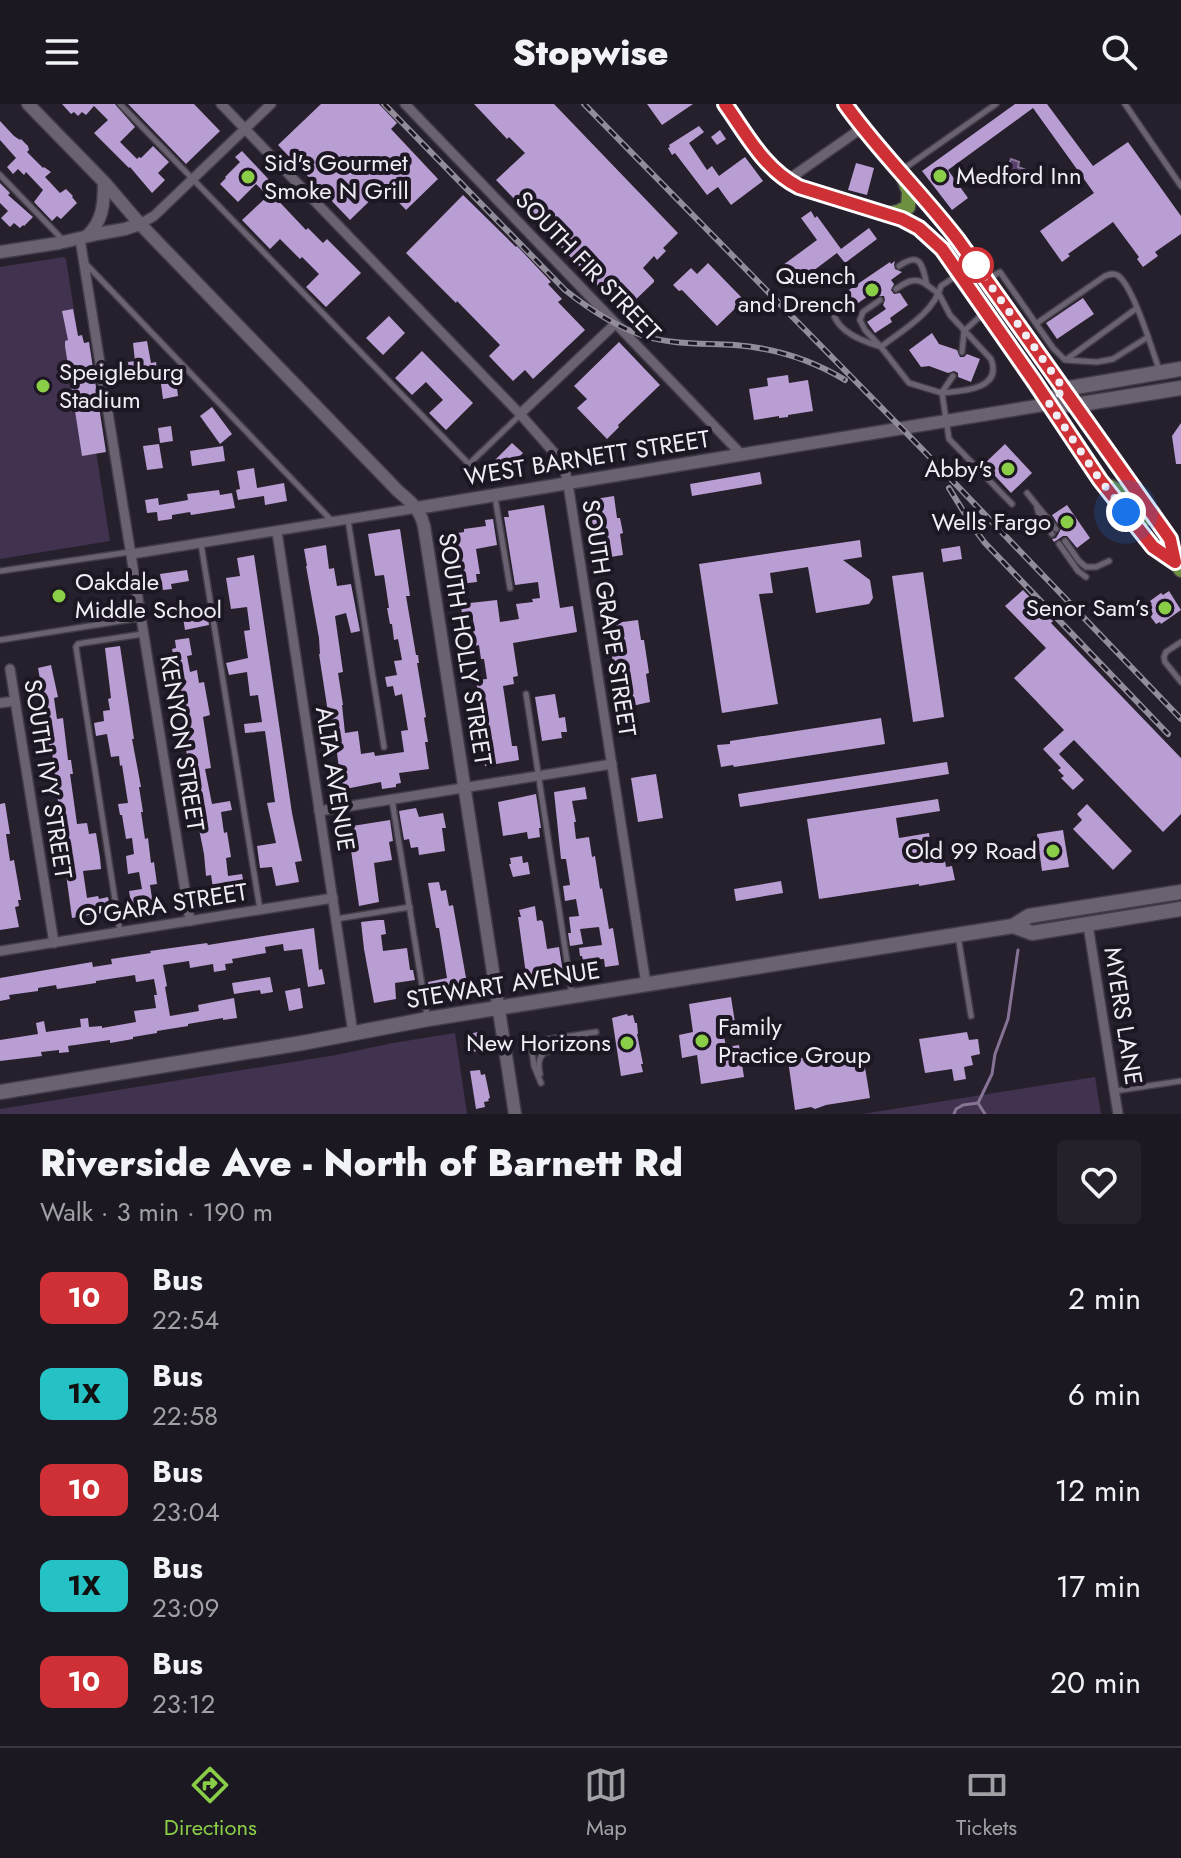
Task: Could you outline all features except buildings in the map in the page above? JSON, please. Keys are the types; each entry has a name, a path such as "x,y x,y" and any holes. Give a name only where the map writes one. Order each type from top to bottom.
{"main road":[{"path":"725,104 764,159 786,181 887,214 919,228 942,249 1100,480 1153,547 1178,566"},
{"path":"845,104 862,128 934,209 1002,302 1153,513 1170,539 1178,566"},
{"path":"887,214 908,207 909,192 901,171"},
{"path":"1049,404 1064,389 1181,369"},
{"path":"1049,404 1075,405 1181,388"},
{"path":"1100,480 1127,497 1141,516 1147,518 1153,513"},
{"path":"1088,925 1095,915 1154,905 1181,892"},
{"name":"STEWART AVENUE","path":"0,1092 302,1043 498,1007 1013,926 1029,916 1181,892"},
{"name":"STEWART AVENUE","path":"1013,926 1032,933 1181,909"}],"street":[{"name":"SOUTH HOLLY STREET","path":"28,104 140,224 417,508 424,526 515,1114"},
{"name":"SOUTH GRAPE STREET","path":"221,104 520,414 564,466 646,984"},
{"path":"0,252 65,242 140,224 154,216 271,104"},
{"name":"SOUTH FIR STREET","path":"405,104 742,455"},
{"path":"786,181 862,128"},
{"path":"83,237 96,228 103,211 104,183"},
{"name":"KENYON STREET","path":"83,237 83,260 190,921"},
{"path":"520,414 615,324"},
{"name":"WEST BARNETT STREET","path":"131,553 333,523 1049,404"},
{"name":"ALTA AVENUE","path":"277,532 353,1033"},
{"name":"SOUTH IVY STREET","path":"10,669 54,943"},
{"path":"0,703 15,701"},
{"path":"319,811 612,764"},
{"name":"O'GARA STREET","path":"0,951 333,898"},
{"name":"MYERS LANE","path":"1088,925 1118,1114"}],"lane":[{"path":"120,104 469,464 520,414"},
{"path":"901,171 996,104"},
{"path":"1125,104 1181,186"},
{"path":"0,175 65,242"},
{"path":"899,266 909,259 919,261 927,285"},
{"path":"83,260 333,523"},
{"path":"986,280 1000,272 1053,348 1065,360 1097,362 1113,359 1148,337"},
{"path":"881,347 927,310 941,286 959,274"},
{"path":"1037,323 1105,276 1119,276 1137,308 1160,373"},
{"path":"880,300 863,312 860,320 909,383 942,393 982,386 989,380 993,365 991,359 950,315 939,294 922,281 914,280 896,289"},
{"path":"1002,302 1015,293"},
{"path":"847,302 833,313 835,320 866,342 881,347"},
{"path":"1065,360 1137,308"},
{"path":"962,352 964,331 986,312"},
{"path":"953,376 942,393 949,439 1012,504"},
{"path":"1027,493 1046,515 1054,531"},
{"path":"495,496 510,588"},
{"path":"348,520 384,747"},
{"path":"201,543 260,910"},
{"path":"1086,577 1078,571 1062,543 1086,567 1096,567 1109,561"},
{"path":"0,571 131,553"},
{"path":"0,640 141,618"},
{"path":"120,932 76,647 83,643 144,634"},
{"path":"1181,642 1166,652 1164,657 1181,682"},
{"path":"526,694 572,996"},
{"path":"392,799 428,1019"},
{"path":"336,919 410,907"},
{"path":"958,935 971,1016"},
{"path":"589,1045 545,1052 539,1062 541,1083 532,1051 538,1043 596,1032"},
{"path":"1114,1091 1181,1081"}],"shaded area":[{"path":"1011,159 1019,162 1018,167 1029,171 1026,180 1006,173"},
{"name":"Speigleburg Stadium","path":"64,257 110,541 0,559 0,267"},
{"path":"455,1033 467,1114 0,1114 0,1109"},
{"path":"1095,1077 1101,1114 862,1114"}],"waterway":[{"path":"985,1114 978,1103 992,1074 995,1054 1008,1019 1018,950"},
{"path":"954,1114 963,1105 978,1103"}],"railway":[{"path":"384,104 565,290 602,316 655,339 735,345 778,352 806,361 845,380"},
{"path":"584,104 1181,719"},
{"path":"949,488 985,543 1168,734"}],"bus line":[{"name":"10","path":"725,104 764,159 786,181 902,219 919,228 942,249 1100,480 1153,547 1175,562 1170,539 958,240 845,104"}],"place":[{"name":"Medford Inn","path":"940,176"},
{"name":"Sid's Gourmet Smoke N Grill","path":"248,177"},
{"name":"Quench and Drench","path":"872,290"},
{"name":"Speigleburg Stadium","path":"43,386"},
{"name":"Abby's","path":"1008,469"},
{"name":"Wells Fargo","path":"1067,522"},
{"name":"Oakdale Middle School","path":"59,596"},
{"name":"Senor Sam’s","path":"1165,608"},
{"name":"Old 99 Road","path":"1053,851"},
{"name":"Family Practice Group","path":"702,1041"},
{"name":"New Horizons","path":"627,1043"}],"route":[{"path":"976,265 1064,389 1049,404 1100,480 1126,512"}]}
